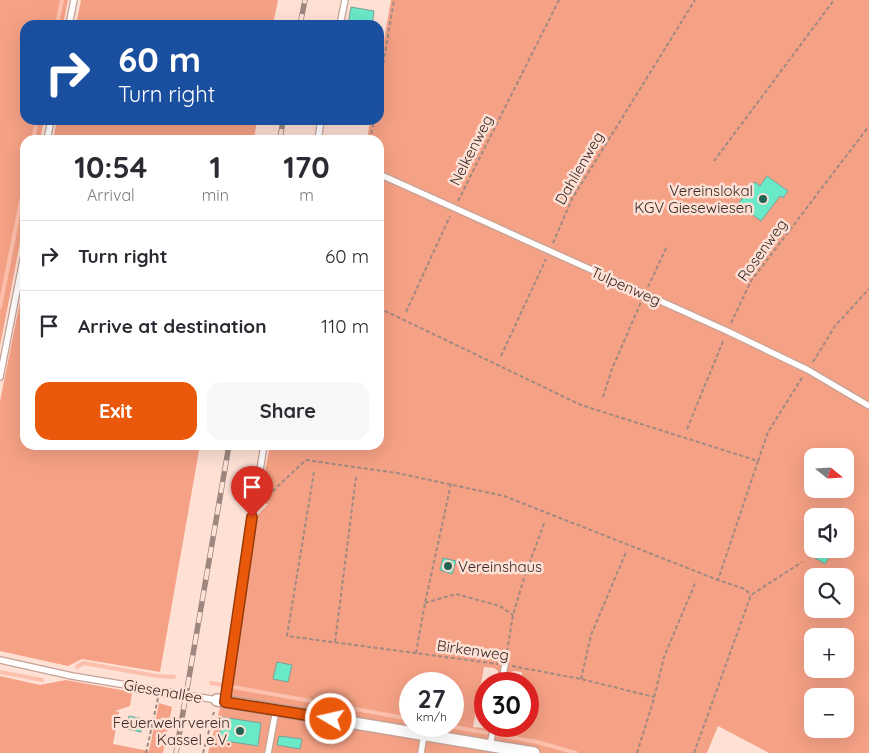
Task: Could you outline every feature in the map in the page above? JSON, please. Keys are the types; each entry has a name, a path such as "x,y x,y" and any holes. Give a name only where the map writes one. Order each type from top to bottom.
{"street":[{"name":"Giesenallee","path":"223,698 276,710 399,730"},
{"name":"Giesenallee","path":"453,737 491,741 534,753"}],"lane":[{"path":"70,20 74,0"},
{"path":"341,20 345,0"},
{"name":"Tulpenweg","path":"384,176 728,331 808,370 869,406"},
{"path":"0,378 20,276"},
{"path":"223,698 228,682 263,450"},
{"name":"Giesenallee","path":"0,660 72,676 223,698"},
{"path":"504,672 505,665"},
{"path":"268,753 276,710"},
{"path":"421,753 424,737"},
{"path":"491,741 492,737"}],"path":[{"path":"384,59 394,0"},
{"name":"Nelkenweg","path":"406,312 454,208 559,0"},
{"name":"Dahlienweg","path":"500,356 550,251 572,199 694,0"},
{"path":"714,161 834,0"},
{"name":"Rosenweg","path":"687,430 751,281 869,126"},
{"path":"603,397 612,369 667,246"},
{"path":"384,310 581,405 758,462"},
{"path":"718,580 760,456"},
{"path":"255,500 265,500 306,460 397,473 504,496 718,580 746,589 751,595"},
{"name":"Birkenweg","path":"314,472 287,636 505,665 581,679 654,697"},
{"path":"335,642 356,477"},
{"path":"416,653 451,484"},
{"path":"505,665 513,615 525,575 545,521"},
{"path":"581,679 591,635 626,552"},
{"path":"694,753 751,595 802,562"},
{"path":"637,753 664,657 696,580"},
{"path":"425,603 456,594 500,606 513,615"},
{"path":"146,753 160,690"},
{"path":"203,753 223,698"}],"shaded area":[{"path":"0,0 68,0 64,20 20,20 20,125 43,125 41,135 20,135 20,243 0,346"},
{"path":"81,0 278,0 274,20 77,20"},
{"path":"391,0 869,0 869,753 769,753 718,726 707,753 208,753 220,708 222,682 232,685 257,516 268,504 259,502 269,450 384,450 384,135 368,135 369,125 384,125 384,41"},
{"path":"56,125 256,125 255,135 54,135"},
{"path":"20,302 20,450 199,450 160,672 82,659 68,666 0,651 0,401"},
{"path":"0,676 40,685 66,680 132,692 130,706 115,711 119,712 113,744 149,751 159,703 172,707 163,753 0,753"}],"building":[{"path":"351,7 374,11 373,20 349,20"},
{"path":"767,176 788,191 783,198 780,196 761,221 738,204 755,182 760,186"},
{"name":"Vereinshaus","path":"443,558 456,561 452,574 440,570"},
{"path":"815,558 829,558 825,564"},
{"path":"277,662 292,665 288,682 273,679"},
{"path":"129,716 143,719 141,732 127,729"},
{"name":"Feuerwehrverein Kassel e.V.","path":"222,717 261,723 258,746 219,740"},
{"path":"279,736 302,739 300,749 277,745"}],"waterway":[{"path":"58,20 62,0"},
{"path":"34,135 36,125"},
{"path":"0,307 20,206"},
{"path":"77,667 83,663 157,676 174,677"},
{"path":"0,672 42,680"},
{"path":"211,683 399,717"},
{"path":"464,729 537,742 576,753"}],"railway":[{"path":"301,20 305,0"},
{"path":"281,135 282,125"},
{"path":"176,753 228,450"}],"place":[{"name":"Vereinslokal KGV Giesewiesen","path":"763,199"},
{"name":"Vereinshaus","path":"448,566"},
{"name":"Feuerwehrverein Kassel e.V.","path":"240,731"}],"route":[{"path":"252,517 225,702 331,719"}]}
